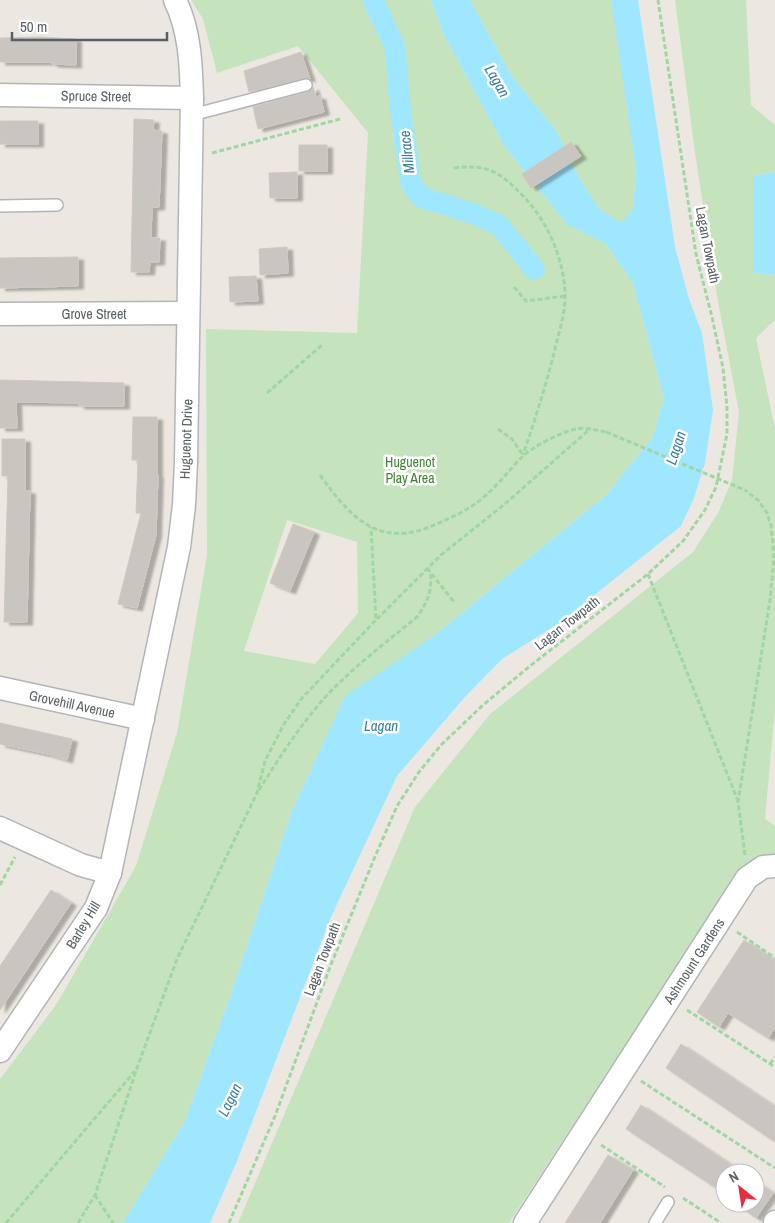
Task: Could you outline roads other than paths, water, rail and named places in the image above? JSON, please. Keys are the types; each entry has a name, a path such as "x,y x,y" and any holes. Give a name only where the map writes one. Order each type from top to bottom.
{"street":[{"name":"Huguenot Drive","path":"110,873 174,571 184,505 192,107 191,59 187,32 175,0"},
{"name":"Spruce Street","path":"0,95 192,107"},
{"name":"Grove Street","path":"0,314 188,313"},
{"name":"Grovehill Avenue","path":"0,688 144,719"},
{"path":"0,828 82,865 110,873"},
{"name":"Ashmount Gardens","path":"525,1223 747,878 763,867 775,866"},
{"name":"Barley Hill","path":"0,1050 96,908 110,873"}],"lane":[{"path":"192,107 306,84"},
{"path":"0,206 57,205"},
{"path":"654,1223 668,1202"}],"water":[{"name":"Lagan","path":"431,0 470,0 511,75 557,132 577,174 599,209 621,223 633,209 636,171 611,0 638,0 675,247 689,299 702,333 713,410 705,463 694,498 681,526 558,624 502,659 464,698 397,776 331,917 237,1161 210,1223 123,1223 185,1121 228,1002 291,813 345,696 435,635 606,495 653,437 664,398 633,283 605,243 568,225 504,146 442,31"},
{"path":"775,172 775,275 753,273 753,176"}],"waterway":[{"name":"Millrace","path":"373,0 395,47 400,107 411,184 421,197 474,214 499,225 534,269"}],"park label":[{"name":"Huguenot Play Area","path":"410,470"}]}
